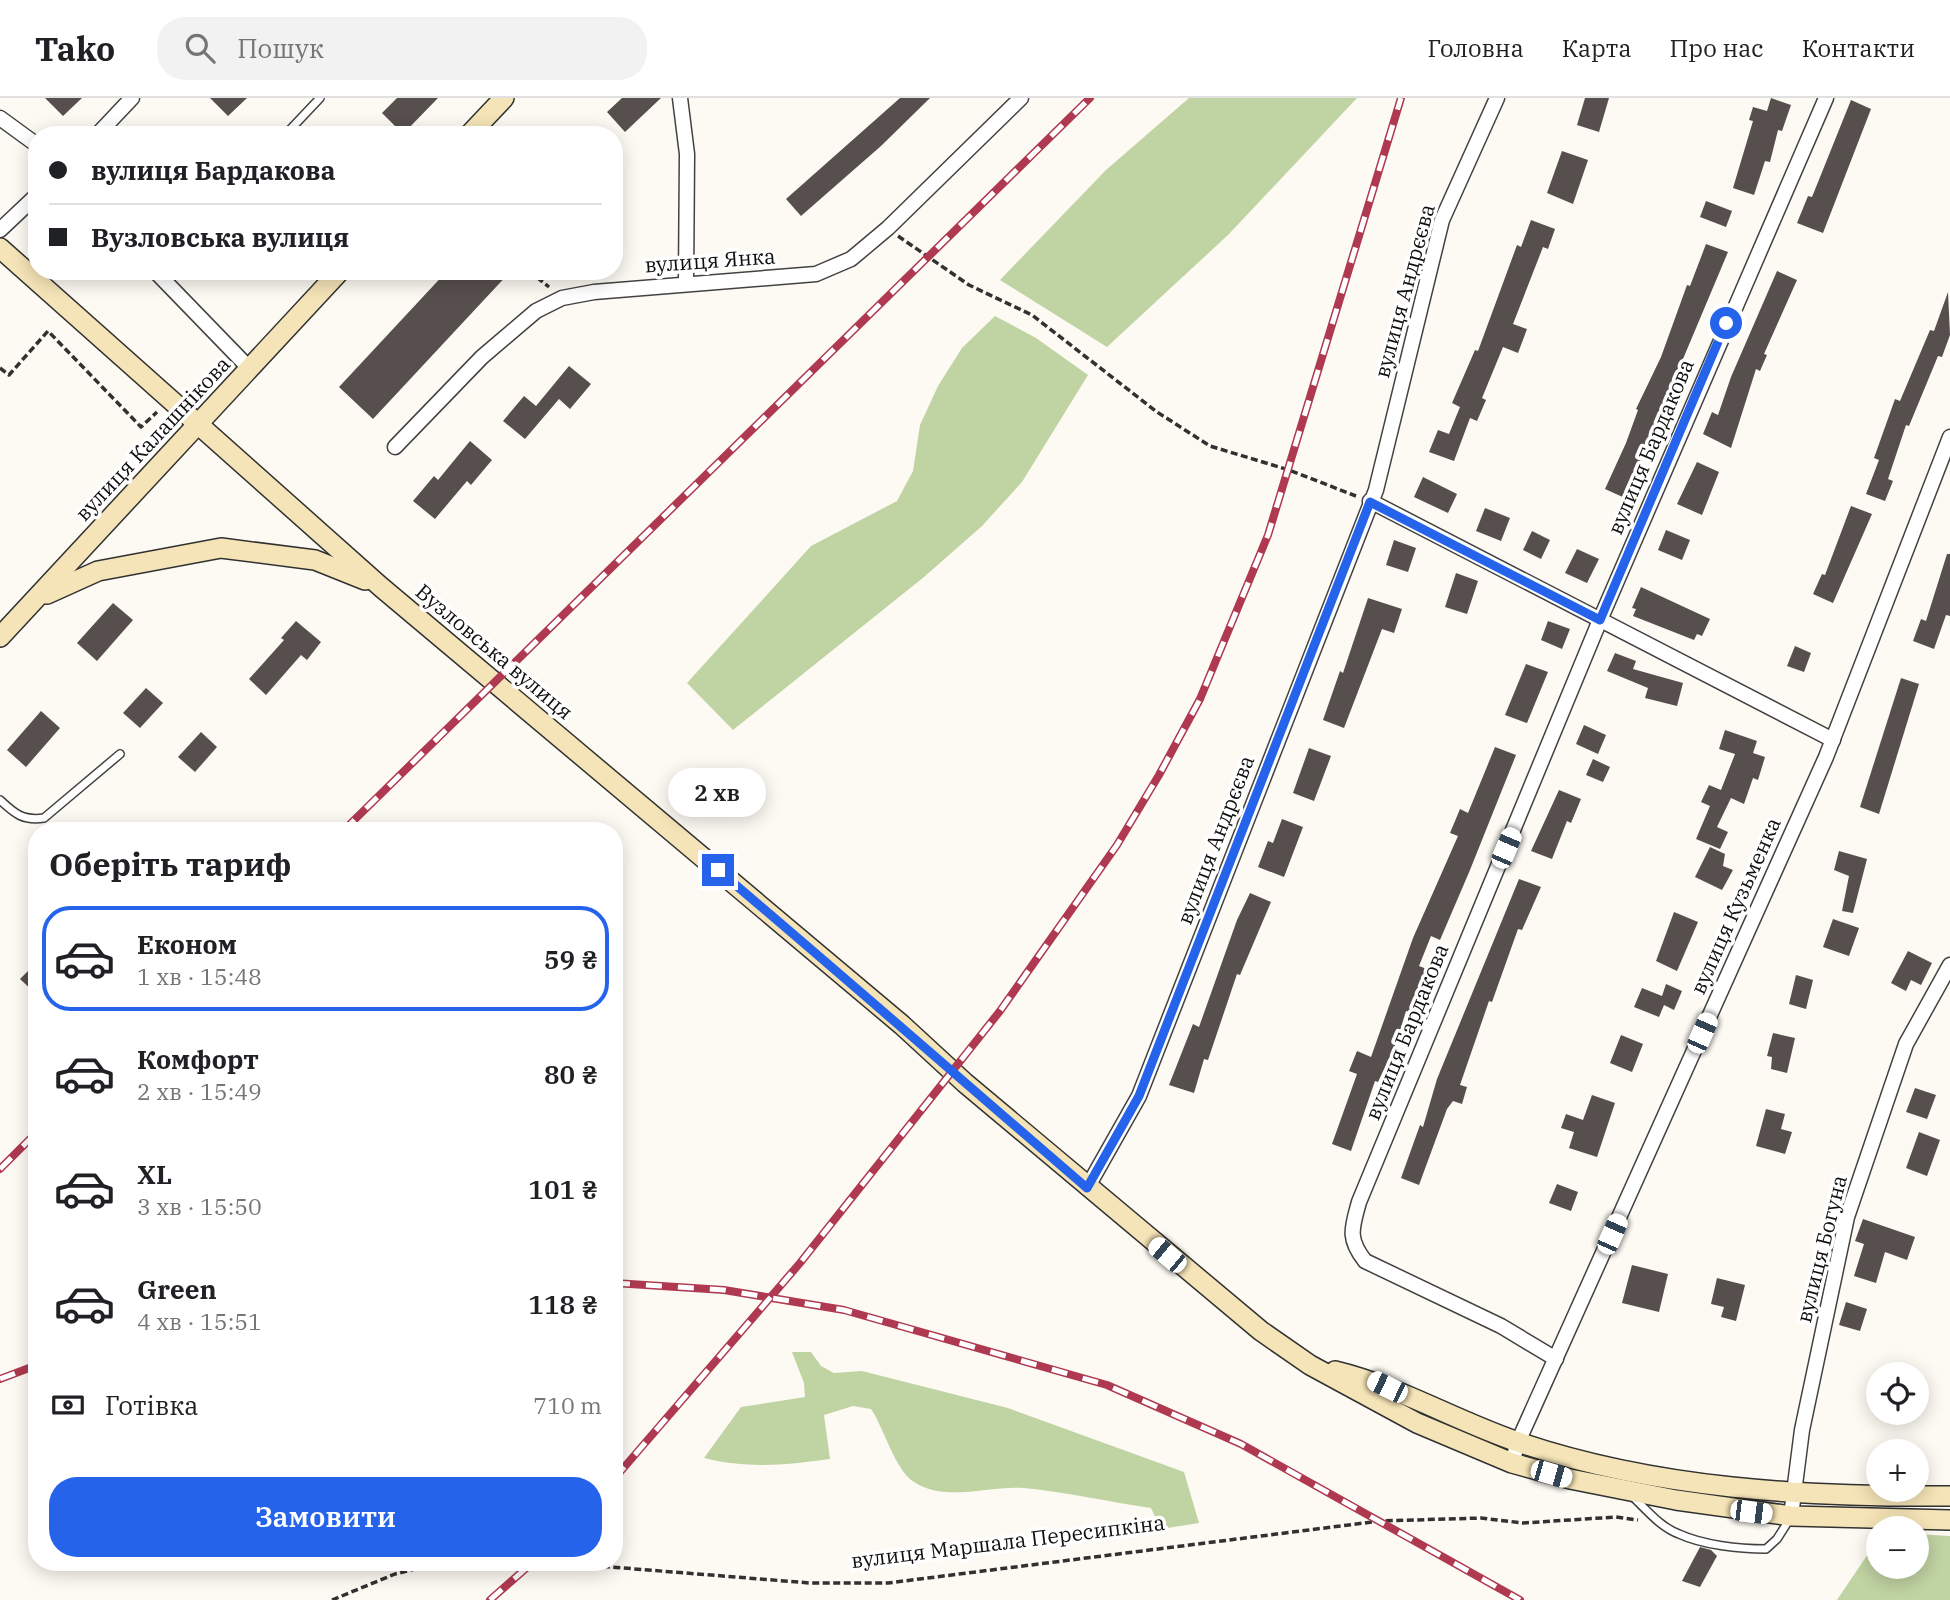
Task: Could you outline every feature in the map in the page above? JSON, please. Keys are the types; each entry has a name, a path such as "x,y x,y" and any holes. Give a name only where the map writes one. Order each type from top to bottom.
{"main road":[{"path":"478,126 504,98"},
{"name":"Вузловська вулиця","path":"0,248 28,273"},
{"name":"Вузловська вулиця","path":"35,280 381,586 902,1025 1087,1188"},
{"name":"вулиця Калашнікова","path":"0,637 332,280"},
{"path":"37,599 98,570 221,548 315,559 381,586"},
{"path":"1087,1188 1261,1331 1310,1365 1417,1423 1512,1462 1626,1491 1730,1509 1791,1516 1950,1520"},
{"path":"1310,1365 1372,1380 1518,1442 1585,1461 1648,1474 1712,1485 1794,1492 1874,1497 1950,1496"}],"street":[{"path":"106,126 132,98"},
{"path":"680,98 687,155 685,283"},
{"name":"вулиця Янка","path":"395,447 482,357 537,311 562,298 685,283 816,274 852,259 888,228 1021,98"},
{"name":"вулиця Андрєєва","path":"1087,1188 1139,1096 1370,502 1442,220 1497,98"},
{"name":"вулиця Бардакова","path":"1556,1359 1501,1326 1365,1261 1353,1246 1351,1229 1359,1202 1600,620 1826,98"},
{"path":"0,118 28,138"},
{"path":"0,230 28,204"},
{"path":"164,280 249,368"},
{"name":"вулиця Кузьменка","path":"1512,1462 1518,1442 1833,740 1950,437"},
{"path":"1370,502 1833,740"},
{"name":"вулиця Богуна","path":"1791,1516 1802,1430 1847,1217 1906,1044 1950,965"}],"lane":[{"path":"294,126 320,98"},
{"path":"0,800 15,815 29,820 44,818 120,754"},
{"path":"1626,1491 1661,1523 1679,1534 1746,1549 1766,1549 1777,1539 1791,1516"}],"path":[{"path":"888,228 969,285 1032,315 1157,412 1210,446 1289,470 1370,502"},
{"path":"539,280 562,298"},
{"path":"0,368 9,375 48,331 141,427 169,401"},
{"name":"вулиця Маршала Пересипкіна","path":"623,1568 810,1583 888,1583 1380,1521 1454,1518 1522,1523 1616,1517 1661,1523"},
{"path":"332,1600 406,1571"}],"green space":[{"path":"1189,98 1357,98 1228,235 1107,347 1000,280 1106,170"},
{"path":"995,316 1036,338 1088,375 1022,482 982,526 924,577 733,730 687,683 811,546 897,501 913,471 920,425 938,386 962,348"},
{"path":"792,1352 811,1352 821,1366 834,1373 862,1371 1008,1408 1184,1472 1199,1523 1161,1529 1151,1508 1040,1490 1011,1488 954,1492 926,1488 914,1482 901,1468 871,1409 853,1406 824,1415 830,1459 767,1465 736,1464 704,1458 741,1407 805,1397 804,1383"},
{"path":"1929,1535 1950,1536 1950,1600 1837,1600 1866,1557 1866,1579 1929,1579"}],"building":[{"path":"45,98 82,98 63,116"},
{"path":"210,98 247,98 228,116"},
{"path":"397,98 438,98 411,126 395,126 382,113"},
{"path":"622,98 661,98 625,132 623,126 620,126 607,112"},
{"path":"900,98 930,98 881,146 801,216 786,199"},
{"path":"1585,98 1609,98 1599,132 1577,125"},
{"path":"1771,98 1791,105 1782,131 1778,130 1770,162 1765,161 1754,195 1733,188 1753,121 1749,120 1753,107 1767,111"},
{"path":"1851,100 1871,109 1823,233 1797,223 1808,196 1812,197"},
{"path":"1562,151 1588,160 1573,204 1547,193"},
{"path":"1706,201 1732,211 1726,227 1700,217"},
{"path":"1531,220 1555,229 1548,249 1543,247 1513,324 1527,329 1518,353 1503,347 1482,398 1486,400 1477,421 1470,418 1454,461 1429,452 1438,430 1449,434 1460,407 1452,403 1475,350 1478,351 1517,245 1521,247"},
{"path":"1706,244 1728,252 1635,473 1638,474 1627,499 1605,489"},
{"path":"1777,271 1797,280 1764,354 1767,355 1760,371 1756,369 1731,448 1703,434 1712,412 1718,415 1731,377"},
{"path":"439,280 503,280 373,419 339,387"},
{"path":"1948,292 1950,335 1942,357 1938,356 1909,426 1906,425 1888,479 1893,481 1885,501 1866,494 1879,460 1874,458 1895,399 1900,401 1930,330 1934,331"},
{"path":"569,366 591,384 570,409 559,399 525,439 503,421 524,396 536,406"},
{"path":"470,441 492,460 471,485 467,481 435,519 413,501 434,476 438,480"},
{"path":"1697,462 1719,472 1702,515 1677,504"},
{"path":"1423,477 1457,494 1448,513 1414,497"},
{"path":"1851,506 1872,514 1833,603 1813,594 1822,574 1825,575"},
{"path":"1485,508 1510,518 1501,541 1476,531"},
{"path":"1666,530 1690,540 1682,560 1658,550"},
{"path":"1532,531 1550,540 1541,559 1523,550"},
{"path":"1394,540 1416,548 1408,572 1386,565"},
{"path":"1577,549 1599,559 1587,583 1565,573"},
{"path":"1947,554 1950,554 1950,616 1946,615 1934,649 1913,641 1921,619 1926,621"},
{"path":"1456,573 1478,581 1467,614 1445,607"},
{"path":"1641,587 1710,619 1702,636 1697,634 1694,640 1633,616 1636,609 1632,608"},
{"path":"1368,598 1402,609 1394,633 1382,629 1344,728 1323,720 1340,671 1343,673"},
{"path":"113,603 133,620 97,661 77,643"},
{"path":"296,621 321,642 307,660 301,655 266,695 249,679 284,640 281,638"},
{"path":"1548,621 1570,629 1562,649 1541,640"},
{"path":"1795,646 1811,653 1804,672 1787,666"},
{"path":"1615,653 1636,661 1633,669 1683,683 1677,706 1645,698 1648,688 1607,671"},
{"path":"1526,664 1548,672 1527,723 1505,715"},
{"path":"1901,678 1919,684 1879,814 1860,807"},
{"path":"146,688 163,703 140,728 123,713"},
{"path":"41,711 60,728 26,767 7,750"},
{"path":"1584,725 1606,735 1598,754 1576,744"},
{"path":"1725,730 1757,741 1753,753 1765,757 1758,780 1753,778 1744,804 1731,798 1717,827 1728,832 1720,849 1696,839 1710,806 1701,802 1709,785 1721,790 1735,754 1719,749"},
{"path":"201,732 217,747 195,772 178,757"},
{"path":"1495,747 1516,755 1470,870 1440,940 1431,936 1419,966 1427,969 1409,1012 1406,1011 1396,1044 1378,1082 1375,1081 1351,1151 1332,1144 1357,1074 1349,1071 1357,1051 1371,1057 1413,938 1458,836 1450,833 1460,809 1468,813"},
{"path":"1309,748 1331,756 1314,801 1293,793"},
{"path":"1593,759 1610,767 1603,782 1586,775"},
{"path":"1559,790 1581,799 1571,823 1567,821 1552,859 1531,851"},
{"path":"1282,819 1303,827 1284,877 1258,867 1268,841 1273,843"},
{"path":"1710,847 1725,854 1723,866 1733,870 1722,890 1695,877"},
{"path":"1839,851 1867,859 1853,913 1842,911 1849,876 1834,870"},
{"path":"1519,879 1541,887 1522,930 1518,929 1492,1002 1489,1001 1460,1085 1467,1087 1462,1104 1453,1101 1447,1109 1419,1185 1401,1178 1420,1125 1423,1127 1437,1079"},
{"path":"1250,893 1271,902 1240,975 1237,974 1208,1060 1204,1059 1194,1093 1169,1085 1193,1024 1199,1027 1237,920"},
{"path":"1674,912 1698,922 1677,971 1656,961"},
{"path":"1833,919 1859,928 1849,956 1823,947"},
{"path":"1908,951 1932,963 1921,985 1911,980 1906,991 1891,983"},
{"path":"28,971 28,987 20,979"},
{"path":"1796,975 1813,980 1806,1009 1789,1004"},
{"path":"1666,984 1682,991 1674,1010 1664,1005 1659,1017 1634,1007 1642,988 1662,996"},
{"path":"1773,1033 1795,1038 1787,1073 1771,1069 1772,1057 1767,1056"},
{"path":"1621,1035 1643,1044 1632,1072 1610,1063"},
{"path":"1915,1088 1936,1095 1927,1119 1906,1112"},
{"path":"1592,1095 1615,1103 1597,1157 1569,1148 1574,1132 1561,1128 1566,1114 1583,1120"},
{"path":"1766,1109 1785,1114 1781,1129 1792,1132 1785,1154 1756,1146"},
{"path":"1919,1132 1940,1140 1927,1176 1906,1168"},
{"path":"1557,1184 1578,1192 1571,1211 1549,1203"},
{"path":"1863,1219 1915,1237 1907,1260 1885,1252 1876,1283 1854,1276 1864,1244 1855,1241"},
{"path":"1632,1265 1668,1274 1659,1312 1622,1303"},
{"path":"1717,1278 1745,1285 1736,1321 1721,1317 1724,1307 1711,1304"},
{"path":"1846,1302 1867,1309 1860,1331 1839,1325"},
{"path":"1700,1547 1711,1550 1717,1556 1700,1587 1682,1581"}],"railway":[{"path":"352,822 1090,98"},
{"path":"623,1469 800,1263 1000,1011 1117,845 1159,775 1200,699 1268,535 1401,98"},
{"path":"0,1169 28,1141"},
{"path":"623,1284 724,1290 844,1310 1107,1385 1241,1444 1520,1600"},
{"path":"0,1379 28,1368"},
{"path":"490,1600 523,1571"}],"route":[{"path":"718,870 902,1025 1087,1188 1139,1096 1370,502 1600,620 1726,323"}]}
